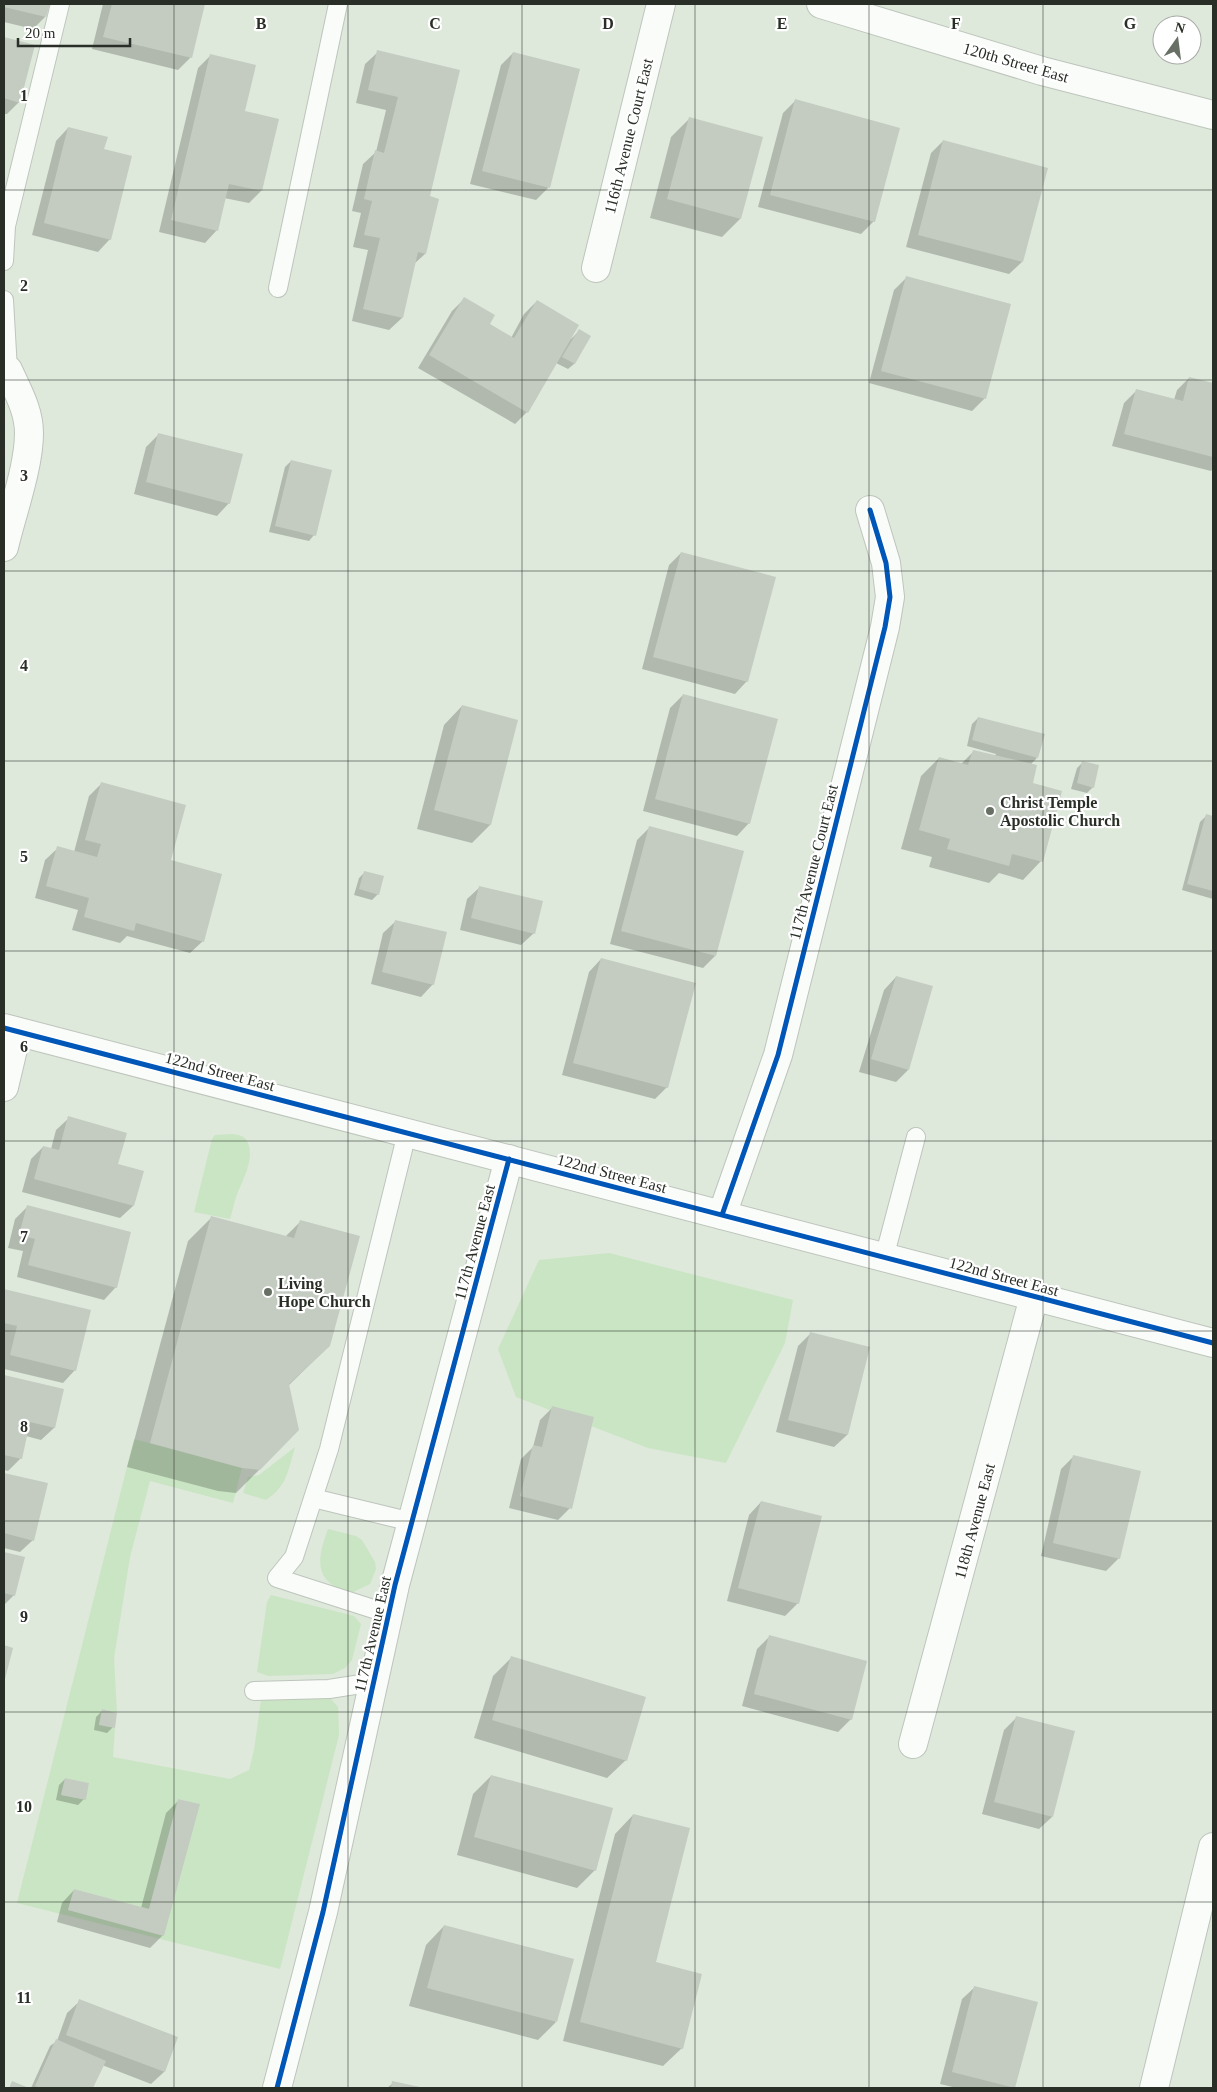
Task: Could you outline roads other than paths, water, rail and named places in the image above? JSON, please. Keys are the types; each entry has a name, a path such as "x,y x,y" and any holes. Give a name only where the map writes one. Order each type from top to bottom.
{"street":[{"name":"116th Avenue Court East","path":"596,268 661,4"},
{"name":"120th Street East","path":"821,4 864,10 1042,71 1213,115"},
{"path":"4,547 23,469 29,432 22,400 8,370"},
{"name":"117th Avenue Court East","path":"722,1216 778,1055 885,627 890,597 886,563 870,510"},
{"path":"4,1087 10,1030"},
{"name":"122nd Street East","path":"10,1030 1213,1344"},
{"name":"117th Avenue East","path":"277,2088 323,1912 389,1614 509,1159"},
{"name":"118th Avenue East","path":"913,1744 1034,1297"},
{"path":"1154,2088 1213,1847"}],"lane":[{"path":"4,261 6,226 60,4"},
{"path":"278,288 338,4"},
{"path":"4,300 8,370"},
{"path":"389,1614 277,1578 294,1557 329,1449 406,1133"},
{"path":"884,1258 916,1137"},
{"path":"313,1498 412,1522"},
{"path":"254,1691 329,1689 374,1682"}],"place":[{"name":"Christ Temple Apostolic Church","path":"990,811"},
{"name":"Living Hope Church","path":"268,1292"}]}
